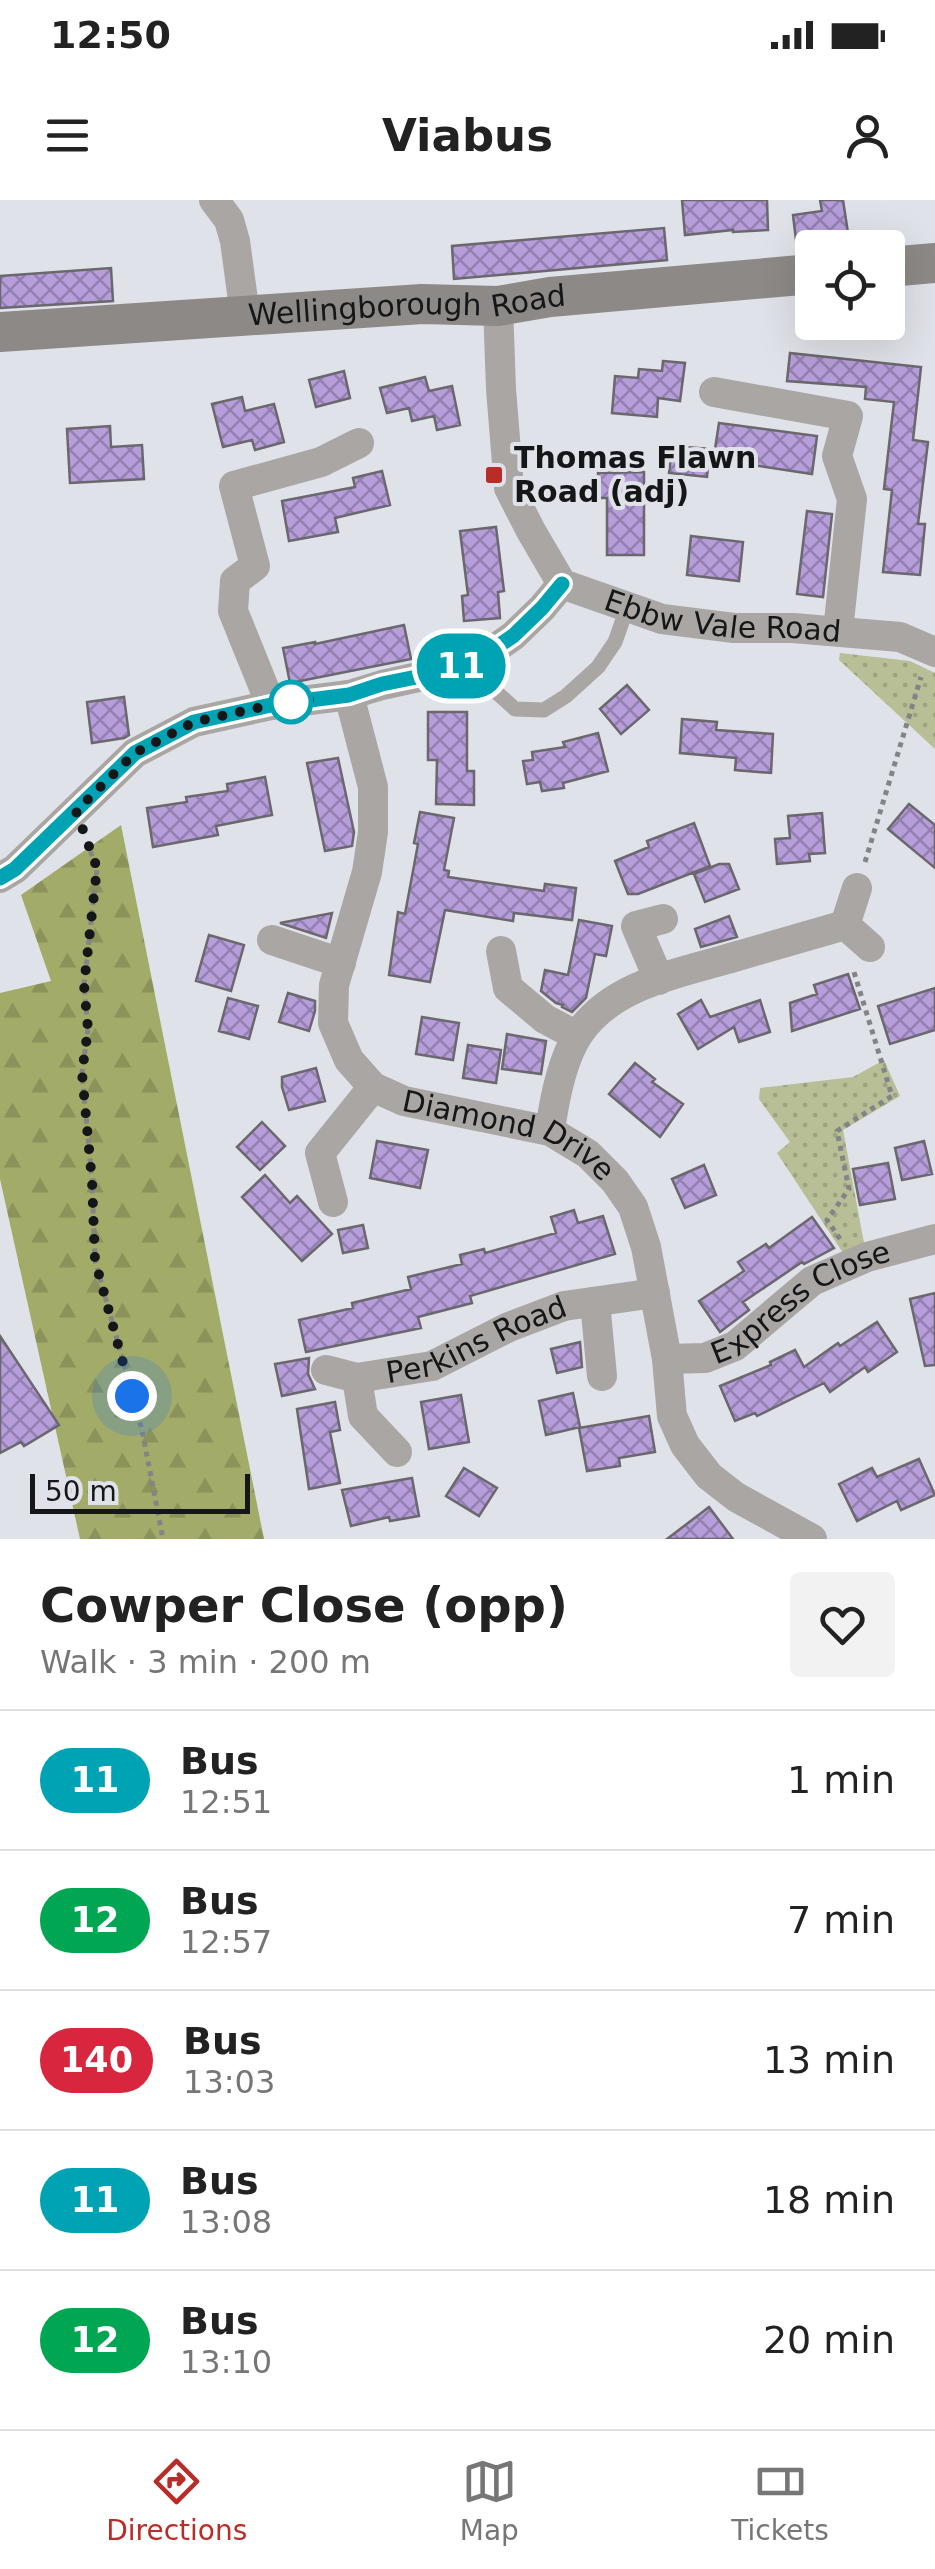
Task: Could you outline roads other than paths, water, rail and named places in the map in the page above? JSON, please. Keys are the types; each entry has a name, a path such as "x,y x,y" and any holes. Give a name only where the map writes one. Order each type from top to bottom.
{"main road":[{"path":"905,266 935,263"},
{"name":"Wellingborough Road","path":"0,332 422,304 498,306 550,297 795,275"}],"street":[{"path":"223,201 235,241 246,315"},
{"name":"Ebbw Vale Road","path":"498,306 509,488 562,584 662,619 734,628 838,630 900,636 933,651"},
{"path":"714,392 848,416 837,456 852,499 838,630"},
{"path":"271,705 234,611 235,581 255,566 234,486 321,462 360,443"},
{"path":"0,878 15,869 135,753 194,722 271,705 349,695 476,661 513,636 562,584"},
{"name":"Diamond Drive","path":"349,695 373,787 373,832 366,872 334,985 333,1024 348,1060 373,1087 404,1102 550,1131 588,1154 615,1180 633,1207 646,1247 667,1359 672,1416 685,1445 709,1476 736,1496 812,1539"},
{"path":"846,925 857,888"},
{"path":"659,980 636,926 664,919"},
{"path":"846,925 870,947"},
{"path":"550,1131 555,1093 577,1036 601,1008 634,988 846,925"},
{"path":"272,940 341,963"},
{"path":"501,952 508,988 545,1019 577,1036"},
{"path":"333,1202 320,1152 373,1087"},
{"name":"Express Close","path":"667,1359 705,1358 736,1346 812,1281 856,1262 935,1239"},
{"name":"Perkins Road","path":"326,1370 357,1378 432,1366 509,1327 564,1306 655,1293"},
{"name":"Perkins Road","path":"594,1302 602,1376"},
{"name":"Perkins Road","path":"357,1378 363,1416 397,1452"}],"lane":[{"path":"476,661 495,692 515,709 544,710 598,667 615,642 626,608"}],"place":[{"name":"Thomas Flawn Road (adj)","path":"494,475"}]}
